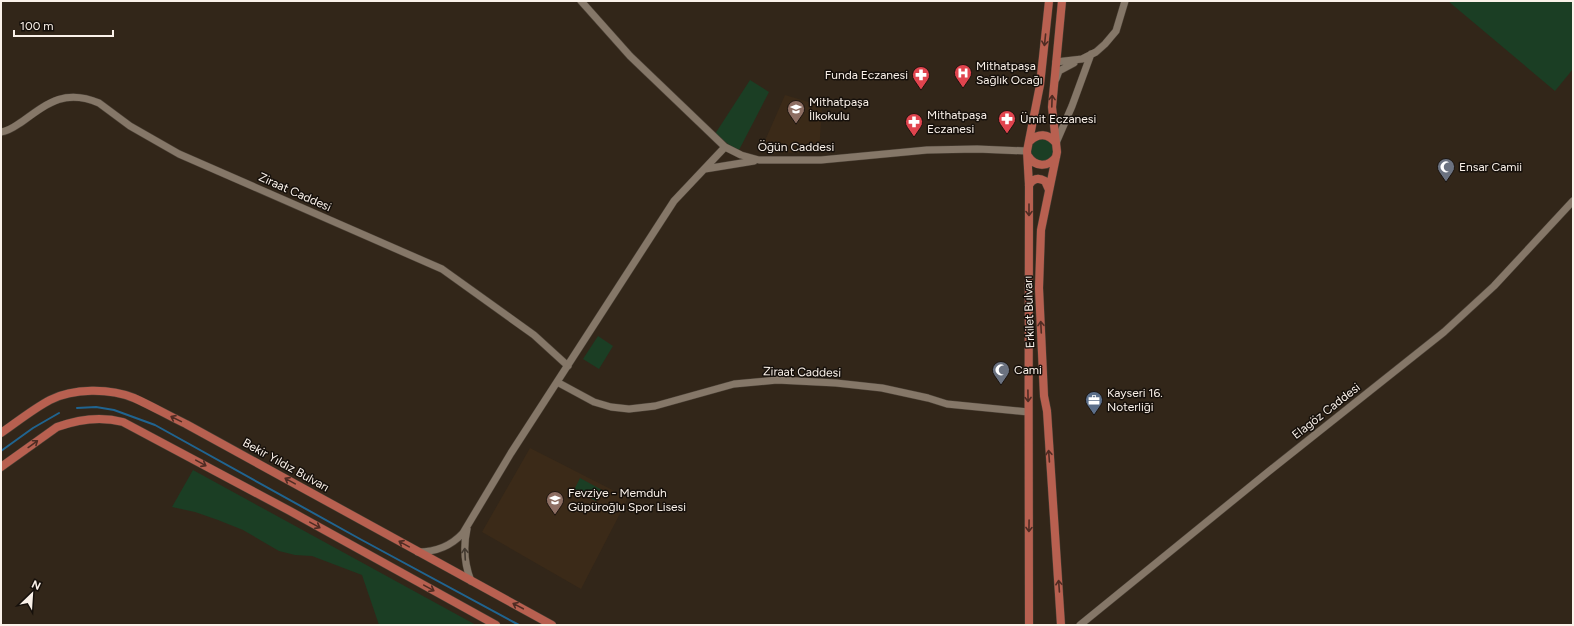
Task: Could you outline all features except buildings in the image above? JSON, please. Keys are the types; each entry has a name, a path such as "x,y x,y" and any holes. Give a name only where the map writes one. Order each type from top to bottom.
{"main road":[{"name":"Erkilet Bulvarı","path":"1029,625 1028,153 1040,85 1049,1"},
{"name":"Erkilet Bulvarı","path":"1061,625 1047,411 1044,396 1039,288 1041,230 1058,152 1052,117 1053,86 1062,1"},
{"path":"1030,141 1043,135 1048,136 1056,143"},
{"path":"1028,153 1034,163 1039,165 1049,164 1056,157"},
{"path":"1029,185 1032,181 1039,178 1045,181 1049,190"},
{"name":"Bekir Yıldız Bulvarı","path":"1,433 49,400 65,395 78,392 102,392 133,398 186,424 552,625"},
{"path":"1,467 57,427 65,424 100,418 124,422 496,625"}],"street":[{"name":"Öğün Caddesi","path":"581,1 630,56 725,147 741,155 759,160 821,160 927,150 977,149 1028,153"},
{"path":"1053,86 1059,71 1091,54 1105,44 1116,31 1125,1"},
{"path":"1056,143 1072,106 1091,54"},
{"path":"1056,62 1082,59"},
{"name":"Ziraat Caddesi","path":"1,132 10,131 42,106 55,100 76,97 99,103 130,126 179,154 442,269 534,335 568,366"},
{"path":"418,552 436,550 449,545 459,538 468,527 511,453 674,201 725,147"},
{"path":"705,169 759,160"},
{"name":"Elagöz Caddesi","path":"1080,625 1268,472 1444,332 1494,286 1573,201"},
{"name":"Ziraat Caddesi","path":"557,382 594,402 611,407 629,409 655,406 734,384 777,380 836,383 882,388 928,398 947,404 1028,412"},
{"path":"468,527 464,553 466,567 471,581"}],"shaded area":[{"name":"Mithatpaşa İlkokulu","path":"785,95 822,106 819,152 771,153 764,143"},
{"name":"Fevziye - Memduh Güpüroğlu Spor Lisesi","path":"530,448 628,498 581,589 482,532"}],"green space":[{"path":"1448,1 1573,1 1573,69 1555,91"},
{"path":"750,80 769,92 739,150 732,147 715,134"},
{"path":"1042,139 1050,142 1053,150 1050,158 1042,161 1034,158 1031,150 1034,142"},
{"path":"598,336 613,346 599,369 583,359"},
{"path":"193,470 476,625 379,625 362,575 312,556 295,555 279,551 243,530 195,512 172,507"},
{"path":"580,478 602,490 596,501 574,490"}],"waterway":[{"path":"77,408 96,407 114,410 155,425 519,625"},
{"path":"1,451 33,428 59,413"}],"place":[{"name":"Mithatpaşa Sağlık Ocağı","path":"963,88"},
{"name":"Funda Eczanesi","path":"921,90"},
{"name":"Mithatpaşa İlkokulu","path":"796,124"},
{"name":"Ümit Eczanesi","path":"1007,134"},
{"name":"Mithatpaşa Eczanesi","path":"914,137"},
{"name":"Ensar Camii","path":"1446,182"},
{"name":"Cami","path":"1001,385"},
{"name":"Kayseri 16. Noterliği","path":"1094,415"},
{"name":"Fevziye - Memduh Güpüroğlu Spor Lisesi","path":"555,515"}]}
